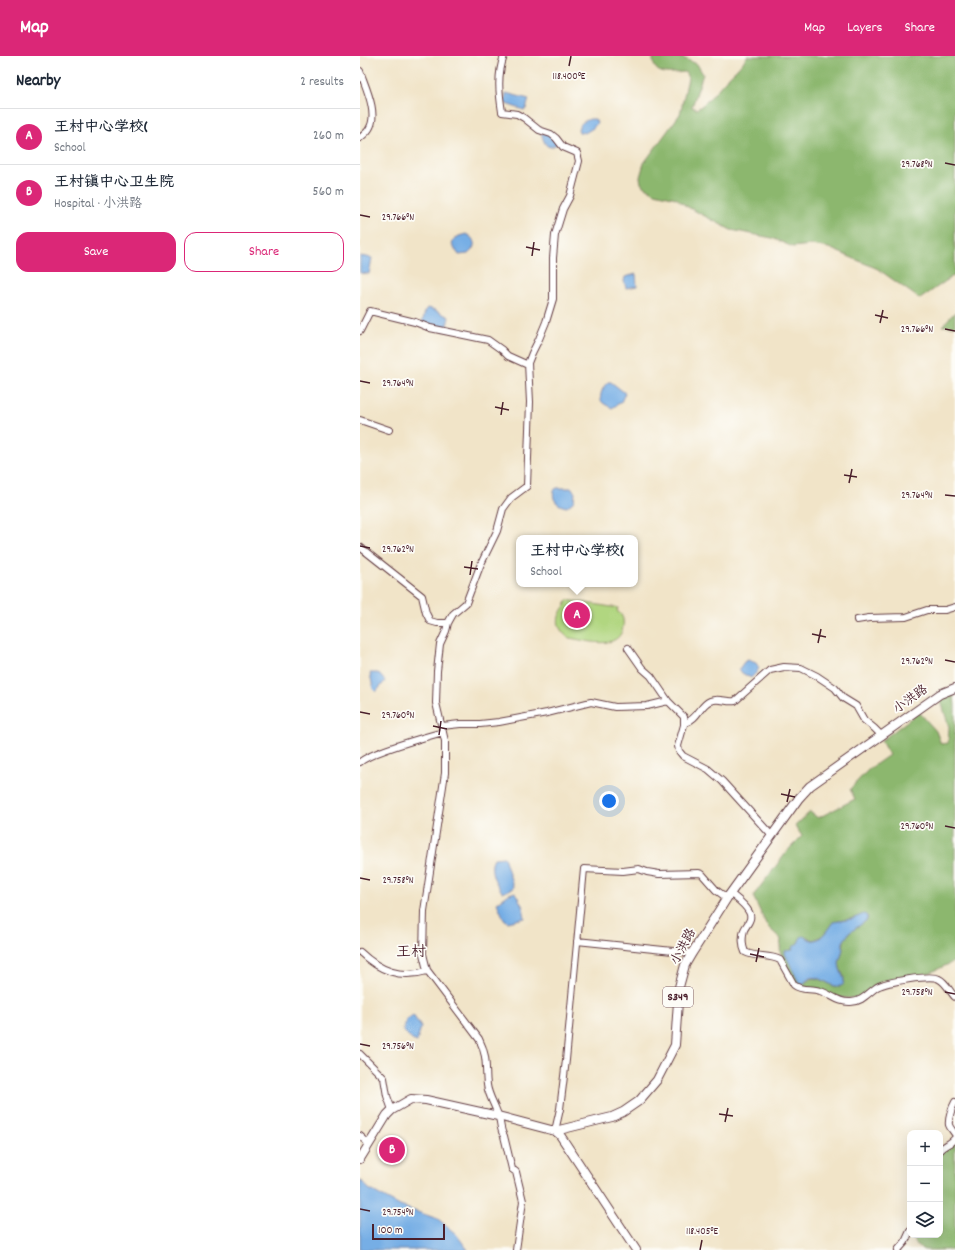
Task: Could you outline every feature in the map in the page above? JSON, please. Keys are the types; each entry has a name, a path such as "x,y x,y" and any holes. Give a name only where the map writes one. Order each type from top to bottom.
{"main road":[{"name":"小洪路","path":"362,1156 387,1115 392,1110 411,1099 426,1100 498,1116 555,1131 612,1117 623,1112 639,1101 657,1080 675,1045 679,987 685,966 729,896 799,798 810,786 940,694 955,688"},
{"path":"555,1131 560,1135 636,1250"}],"street":[{"path":"504,56 499,72 499,93 502,112 517,114 541,131 551,134 563,147 577,153 579,162 570,196 563,209 555,235 552,258 553,299 546,322 532,352 528,365 530,402 527,486 515,495 503,509 497,531 480,566 466,603 453,614 440,644 436,698 445,741 445,774 423,919 423,954 427,971 482,1044 486,1061 487,1086 498,1116 512,1169 516,1172 523,1199 516,1250"},
{"path":"360,71 372,114 369,130 360,138"},
{"path":"360,331 370,311 378,312 415,322 430,328 488,340 508,356 528,365"},
{"path":"360,420 389,430"},
{"path":"360,547 422,596 426,613 430,621 437,623 448,623"},
{"path":"857,620 869,618 906,617 927,610 945,610 955,607"},
{"path":"628,648 642,668 651,676 668,701 684,717 685,723 678,746 681,754 708,770 722,781 772,836"},
{"path":"685,723 694,718 710,701 735,701 770,670 780,667 793,667 801,668 817,676 835,688 843,698 856,706 864,720 882,736"},
{"path":"360,762 366,758 396,746 460,724 499,722 547,713 591,702 615,707 647,706 668,701"},
{"path":"555,1131 564,1084 584,869 623,871 639,869 659,874 702,874 716,890 745,906 750,914 743,936 744,950 753,956 776,958 780,960 797,987 818,990 837,1000 849,1002 860,1000 875,988 887,983 931,976 941,979 955,997"},
{"path":"577,941 692,953"},
{"path":"360,952 380,968 390,972 413,975 427,971"},
{"path":"360,1054 384,1078 387,1096 392,1110"},
{"path":"955,1102 949,1123 955,1134"},
{"path":"360,1136 369,1144"},
{"path":"943,1148 951,1143 955,1138"},
{"path":"898,1250 907,1238"}],"green space":[{"path":"653,56 678,56 697,64 703,74 692,107 697,109 711,97 739,67 747,56 955,56 955,277 953,276 920,299 878,269 829,248 811,245 793,247 772,238 731,230 686,206 676,198 655,193 643,186 640,177 644,163 680,114 688,78 685,72 663,73 659,71 654,63"},
{"path":"955,312 955,326 942,326"},
{"path":"567,600 618,608 617,611 623,618 623,627 620,635 615,640 600,643 569,638 561,630 558,619"},
{"path":"953,692 955,705 955,961 930,973 882,981 860,996 854,998 836,997 797,985 793,980 780,952 781,939 767,926 753,896 789,849 802,836 795,826 810,812 818,818 855,799 850,789 869,769 889,755 881,741 919,712 936,731 941,744 948,743 949,727 940,698","holes":["866,915 868,918 849,933 844,940 839,963 844,977 839,987 814,978 805,983 785,954 793,950 792,948 800,939 807,937 813,940 820,937 833,922"]},
{"path":"955,1143 955,1250 925,1250 916,1244 913,1238 943,1238 943,1150"}],"water":[{"path":"506,93 529,99 526,109 524,110 506,104"},
{"path":"590,119 595,119 597,123 593,128 585,133 579,132 578,129 581,124"},
{"path":"541,133 548,134 558,143 552,147 547,146"},
{"path":"466,234 472,238 474,243 473,249 468,254 459,255 452,245 453,240"},
{"path":"360,256 372,258 369,274 360,273"},
{"path":"636,274 637,286 626,288 624,281 625,277"},
{"path":"428,308 449,317 446,331 422,323 425,312"},
{"path":"608,382 611,382 625,393 621,402 612,408 603,403 601,398 602,390"},
{"path":"557,488 572,488 575,493 574,501 567,507 558,504 554,500 554,490"},
{"path":"748,660 756,663 759,668 751,678 742,673 739,669 744,662"},
{"path":"370,673 378,673 385,681 376,692 373,689"},
{"path":"504,857 513,888 503,893 493,876 492,863 494,858"},
{"path":"515,892 523,907 525,918 508,922 504,919 497,903 509,894"},
{"path":"864,914 867,916 867,920 849,933 843,942 843,949 839,963 844,979 843,985 831,985 815,978 810,978 803,984 799,983 785,954 785,951 793,950 792,948 803,936 811,940 819,939 833,922 852,919"},
{"path":"413,1015 421,1027 417,1042 412,1040 403,1031 406,1020"},
{"path":"360,1179 369,1189 400,1206 438,1219 456,1234 468,1250 360,1250"}],"place":[{"name":"王村中心学校(","path":"577,615"},
{"name":"王村镇中心卫生院","path":"392,1150"}],"district":[{"name":"王村","path":"411,953"}]}
